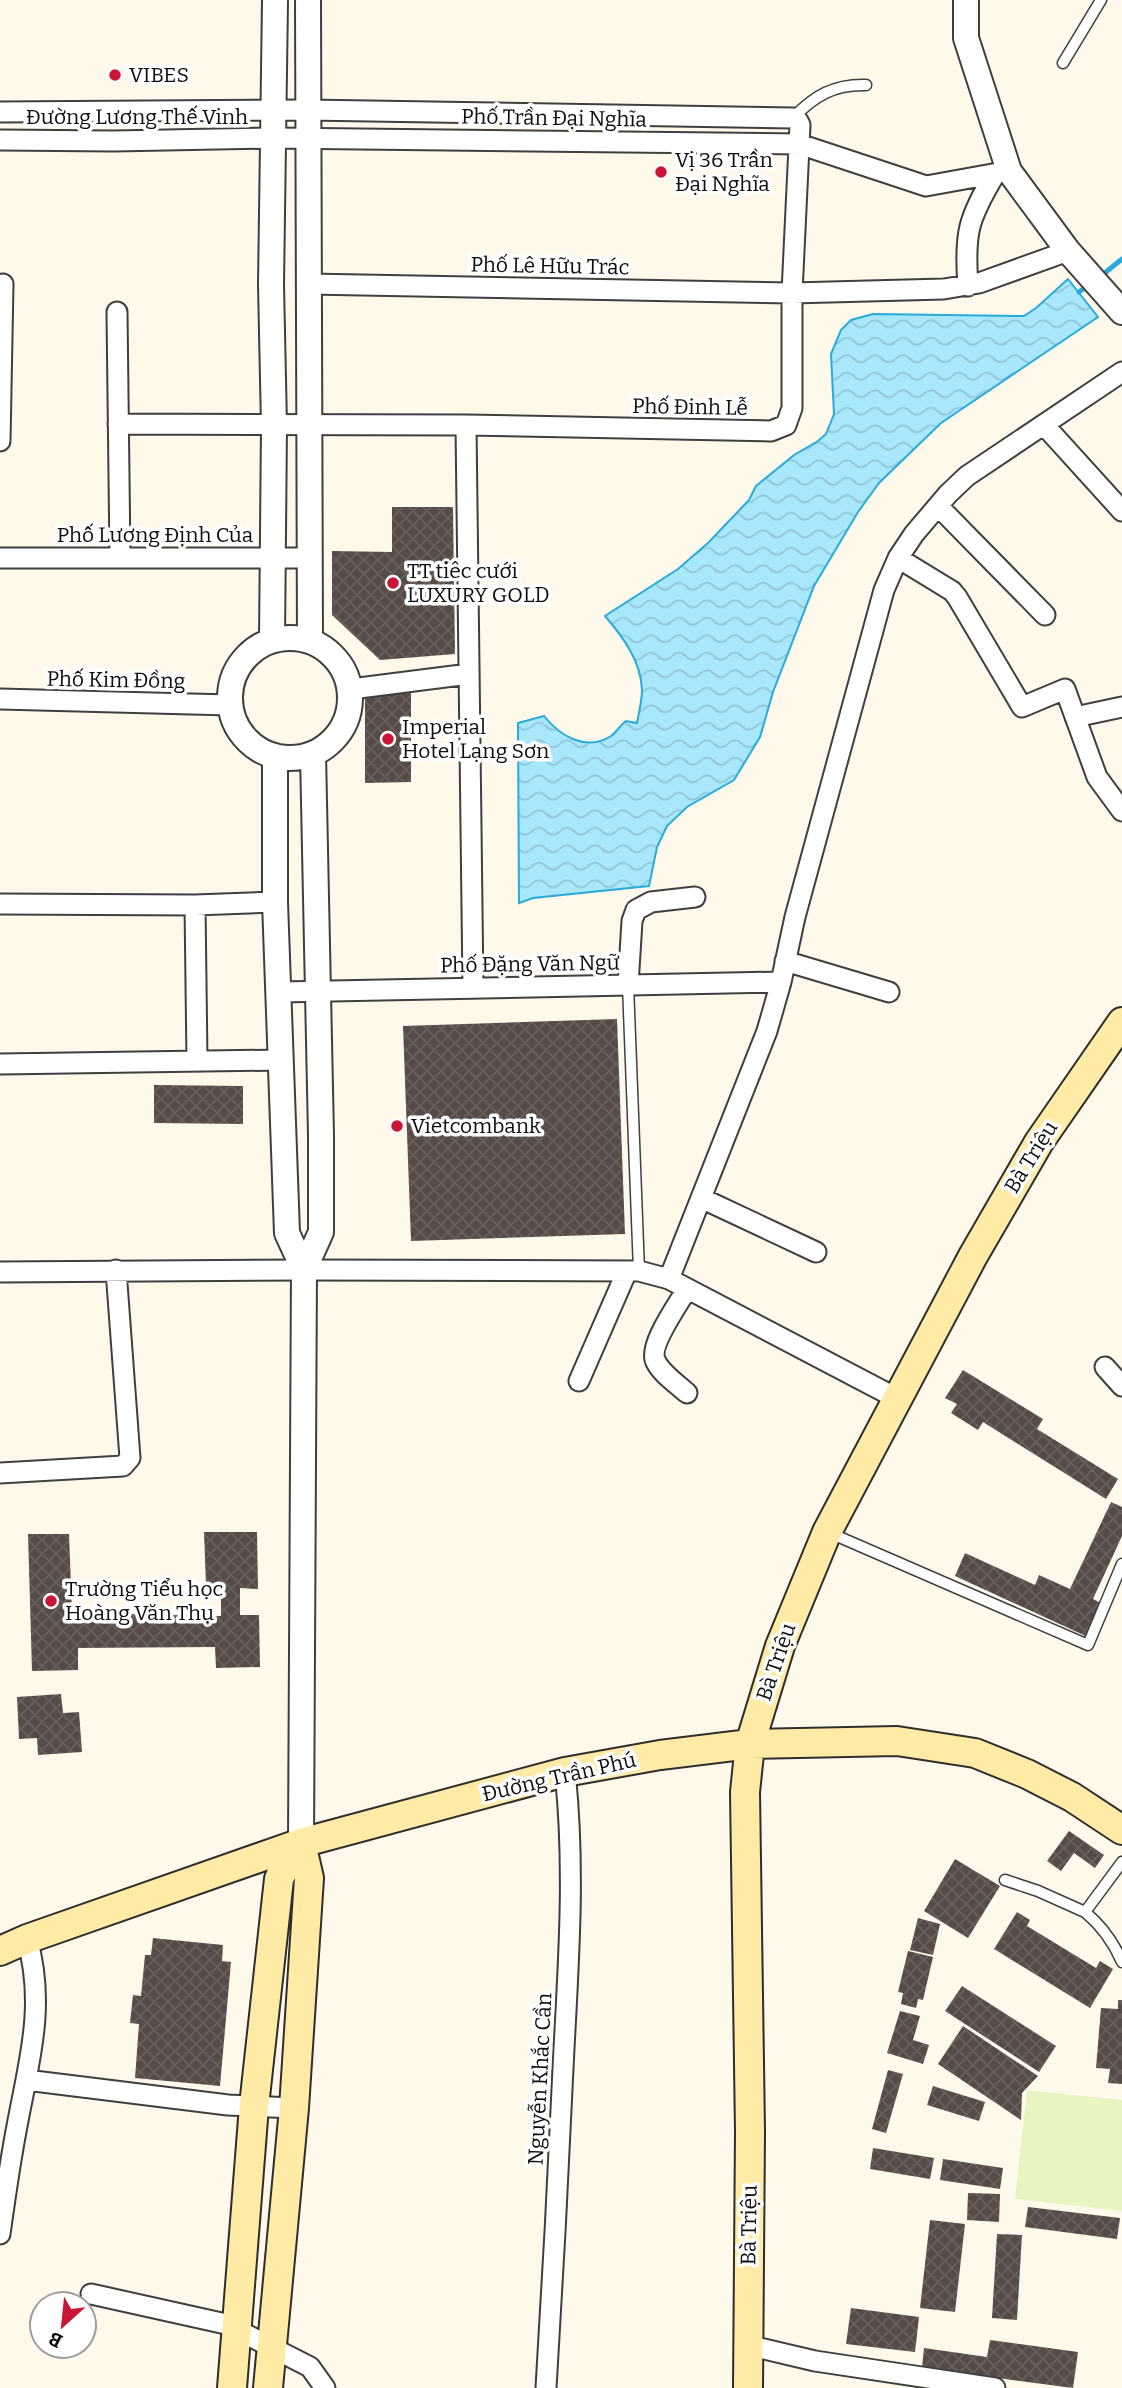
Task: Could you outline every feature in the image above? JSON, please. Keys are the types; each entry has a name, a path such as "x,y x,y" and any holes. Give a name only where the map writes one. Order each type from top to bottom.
{"main road":[{"name":"Bà Triệu","path":"748,2388 750,2132 745,1792 750,1744 780,1646 827,1532 973,1256 1039,1142 1122,1022"},
{"name":"Đường Trần Phú","path":"0,1951 27,1939 302,1843 565,1772 660,1755 750,1744 897,1741 975,1754 1027,1774 1072,1797 1122,1830"},
{"path":"232,2388 254,2106 279,1878 288,1858 302,1843"},
{"path":"268,2388 294,2108 309,1878 302,1843"}],"street":[{"path":"272,640 274,426 271,285 275,0"},
{"path":"308,0 310,640"},
{"path":"966,0 966,38 1002,172 1122,312"},
{"name":"Đường Lương Thế Vinh","path":"0,112 307,110"},
{"name":"Phố Trần Đại Nghĩa","path":"307,110 793,118"},
{"path":"114,112 114,141"},
{"name":"Phố Đinh Lễ","path":"118,424 466,425 771,431 786,425 792,408 792,293 800,125 793,118"},
{"name":"Đường Lương Thế Vinh","path":"0,140 307,138"},
{"name":"Phố Trần Đại Nghĩa","path":"307,138 799,144 926,186 1002,172"},
{"path":"968,286 965,249 968,229 983,193 1002,172"},
{"name":"Phố Lê Hữu Trác","path":"308,284 792,293 944,289 968,286 1075,260"},
{"path":"0,441 3,284"},
{"path":"271,285 308,284"},
{"path":"117,312 120,558"},
{"path":"669,1279 767,1031 877,611 898,558 914,534 967,475 1122,372"},
{"path":"466,425 473,988"},
{"path":"1045,425 1122,511"},
{"path":"938,506 1045,615"},
{"name":"Phố Lương Định Của","path":"0,558 311,558"},
{"path":"898,558 957,597 1022,707 1065,689 1097,776 1122,811"},
{"path":"291,637 310,640 337,659 346,673 351,689 350,709 343,728 330,744 313,754 294,758 275,756 259,749 245,738 235,722 230,705 230,688 235,672 244,658 257,647 272,640 291,637"},
{"path":"351,689 469,674"},
{"name":"Phố Kim Đồng","path":"0,699 230,705"},
{"path":"1075,717 1122,707"},
{"path":"302,1843 304,1270 321,1232 313,754"},
{"path":"275,756 275,902 287,1233 304,1270"},
{"path":"628,985 632,921 636,910 651,902 695,897"},
{"path":"0,904 195,905 275,902"},
{"path":"195,905 197,1060"},
{"path":"785,961 889,992"},
{"name":"Phố Đặng Văn Ngữ","path":"280,992 781,982"},
{"path":"0,1064 281,1060"},
{"path":"285,1136 321,1136"},
{"path":"701,1198 816,1252"},
{"path":"0,1473 127,1464 130,1458 116,1270"},
{"path":"579,1381 633,1271"},
{"path":"0,1272 633,1271 669,1279 898,1399"},
{"path":"687,1289 656,1343 653,1355 656,1364 687,1393"},
{"path":"1105,1367 1122,1386"},
{"name":"Nguyễn Khắc Cần","path":"546,2388 571,1869 570,1816 565,1772"},
{"path":"0,2234 8,2129 26,2080 32,2053 37,2002 34,1966 27,1939"},
{"path":"26,2080 228,2105 294,2108"},
{"path":"98,2296 226,2324 310,2367 325,2388"},
{"path":"747,2345 815,2361 995,2388"}],"lane":[{"path":"1063,62 1101,0"},
{"path":"793,118 817,96 853,85 866,85"},
{"path":"628,985 633,1271"},
{"path":"827,1532 1088,1645 1122,1564"},
{"path":"1085,1912 1122,1862"},
{"path":"1005,1880 1085,1912 1100,1925 1114,1944 1122,1962"}],"green space":[{"path":"1027,2090 1122,2100 1122,2211 1015,2199"}],"water":[{"path":"1068,279 1098,317 941,423 879,483 858,512 814,586 773,692 760,737 734,780 687,807 667,826 657,847 649,886 533,898 519,903 518,723 544,716 558,730 574,740 592,742 611,736 626,721 637,723 641,679 635,659 605,616 678,569 709,542 749,500 756,486 794,455 826,434 834,414 831,354 841,330 851,320 873,314 1024,316"}],"building":[{"name":"TT tiêc cưới LUXURY GOLD","path":"392,507 453,507 455,654 380,660 332,615 332,551 392,552"},
{"name":"Imperial Hotel Lạng Sơn","path":"411,693 411,782 365,783 365,696"},
{"path":"617,1019 625,1234 411,1241 403,1026"},
{"path":"154,1085 243,1086 243,1124 154,1123"},
{"path":"963,1370 1043,1419 1037,1429 1118,1479 1106,1499 983,1422 978,1430 951,1413 957,1404 945,1398"},
{"path":"1111,1502 1122,1507 1122,1536 1093,1599 1105,1605 1090,1638 955,1576 965,1553 1035,1585 1039,1575 1070,1589"},
{"name":"Trường Tiểu học Hoàng Văn Thụ","path":"204,1532 257,1532 258,1589 240,1588 240,1615 259,1615 260,1667 216,1668 215,1647 78,1648 78,1670 32,1671 28,1534 69,1534 72,1613 221,1616 221,1586 206,1586"},
{"path":"61,1694 63,1713 79,1712 82,1752 38,1755 37,1738 19,1739 17,1697"},
{"path":"1069,1831 1104,1855 1095,1868 1074,1853 1061,1871 1047,1861"},
{"path":"955,1859 1000,1886 968,1938 924,1911"},
{"path":"1017,1912 1030,1920 1027,1926 1096,1968 1100,1961 1113,1969 1090,2008 994,1949"},
{"path":"918,1918 940,1924 933,1955 910,1950"},
{"path":"153,1938 223,1945 222,1961 231,1962 220,2086 135,2078 139,2024 130,2023 133,1995 141,1996 145,1955 151,1955"},
{"path":"908,1951 933,1957 923,2000 918,1999 916,2008 901,2004 903,1993 898,1992"},
{"path":"962,1986 1056,2046 1039,2072 945,2011"},
{"path":"1118,2000 1122,2000 1122,2084 1108,2083 1110,2069 1096,2068 1101,2008 1118,2009"},
{"path":"900,2011 920,2016 913,2040 929,2045 923,2064 887,2053"},
{"path":"963,2026 1038,2076 1022,2093 1021,2120 938,2064"},
{"path":"888,2070 903,2074 886,2133 872,2129"},
{"path":"933,2086 985,2102 979,2121 927,2105"},
{"path":"873,2148 934,2158 930,2179 870,2169"},
{"path":"943,2159 1003,2168 1000,2189 940,2180"},
{"path":"968,2193 1000,2194 999,2222 967,2220"},
{"path":"1028,2207 1120,2218 1117,2239 1025,2227"},
{"path":"930,2220 965,2224 955,2312 920,2308"},
{"path":"997,2234 1022,2235 1017,2320 992,2318"},
{"path":"851,2308 919,2317 915,2352 846,2344"},
{"path":"990,2340 1078,2352 1073,2388 922,2368 924,2348 987,2357"}],"waterway":[{"path":"1101,276 1122,259"},
{"path":"1079,292 1090,284"}],"place":[{"name":"VIBES","path":"115,75"},
{"name":"Vị 36 Trần Đại Nghĩa","path":"661,172"},
{"name":"TT tiêc cưới LUXURY GOLD","path":"393,583"},
{"name":"Imperial Hotel Lạng Sơn","path":"388,739"},
{"name":"Vietcombank","path":"397,1126"},
{"name":"Trường Tiểu học Hoàng Văn Thụ","path":"51,1601"}]}
